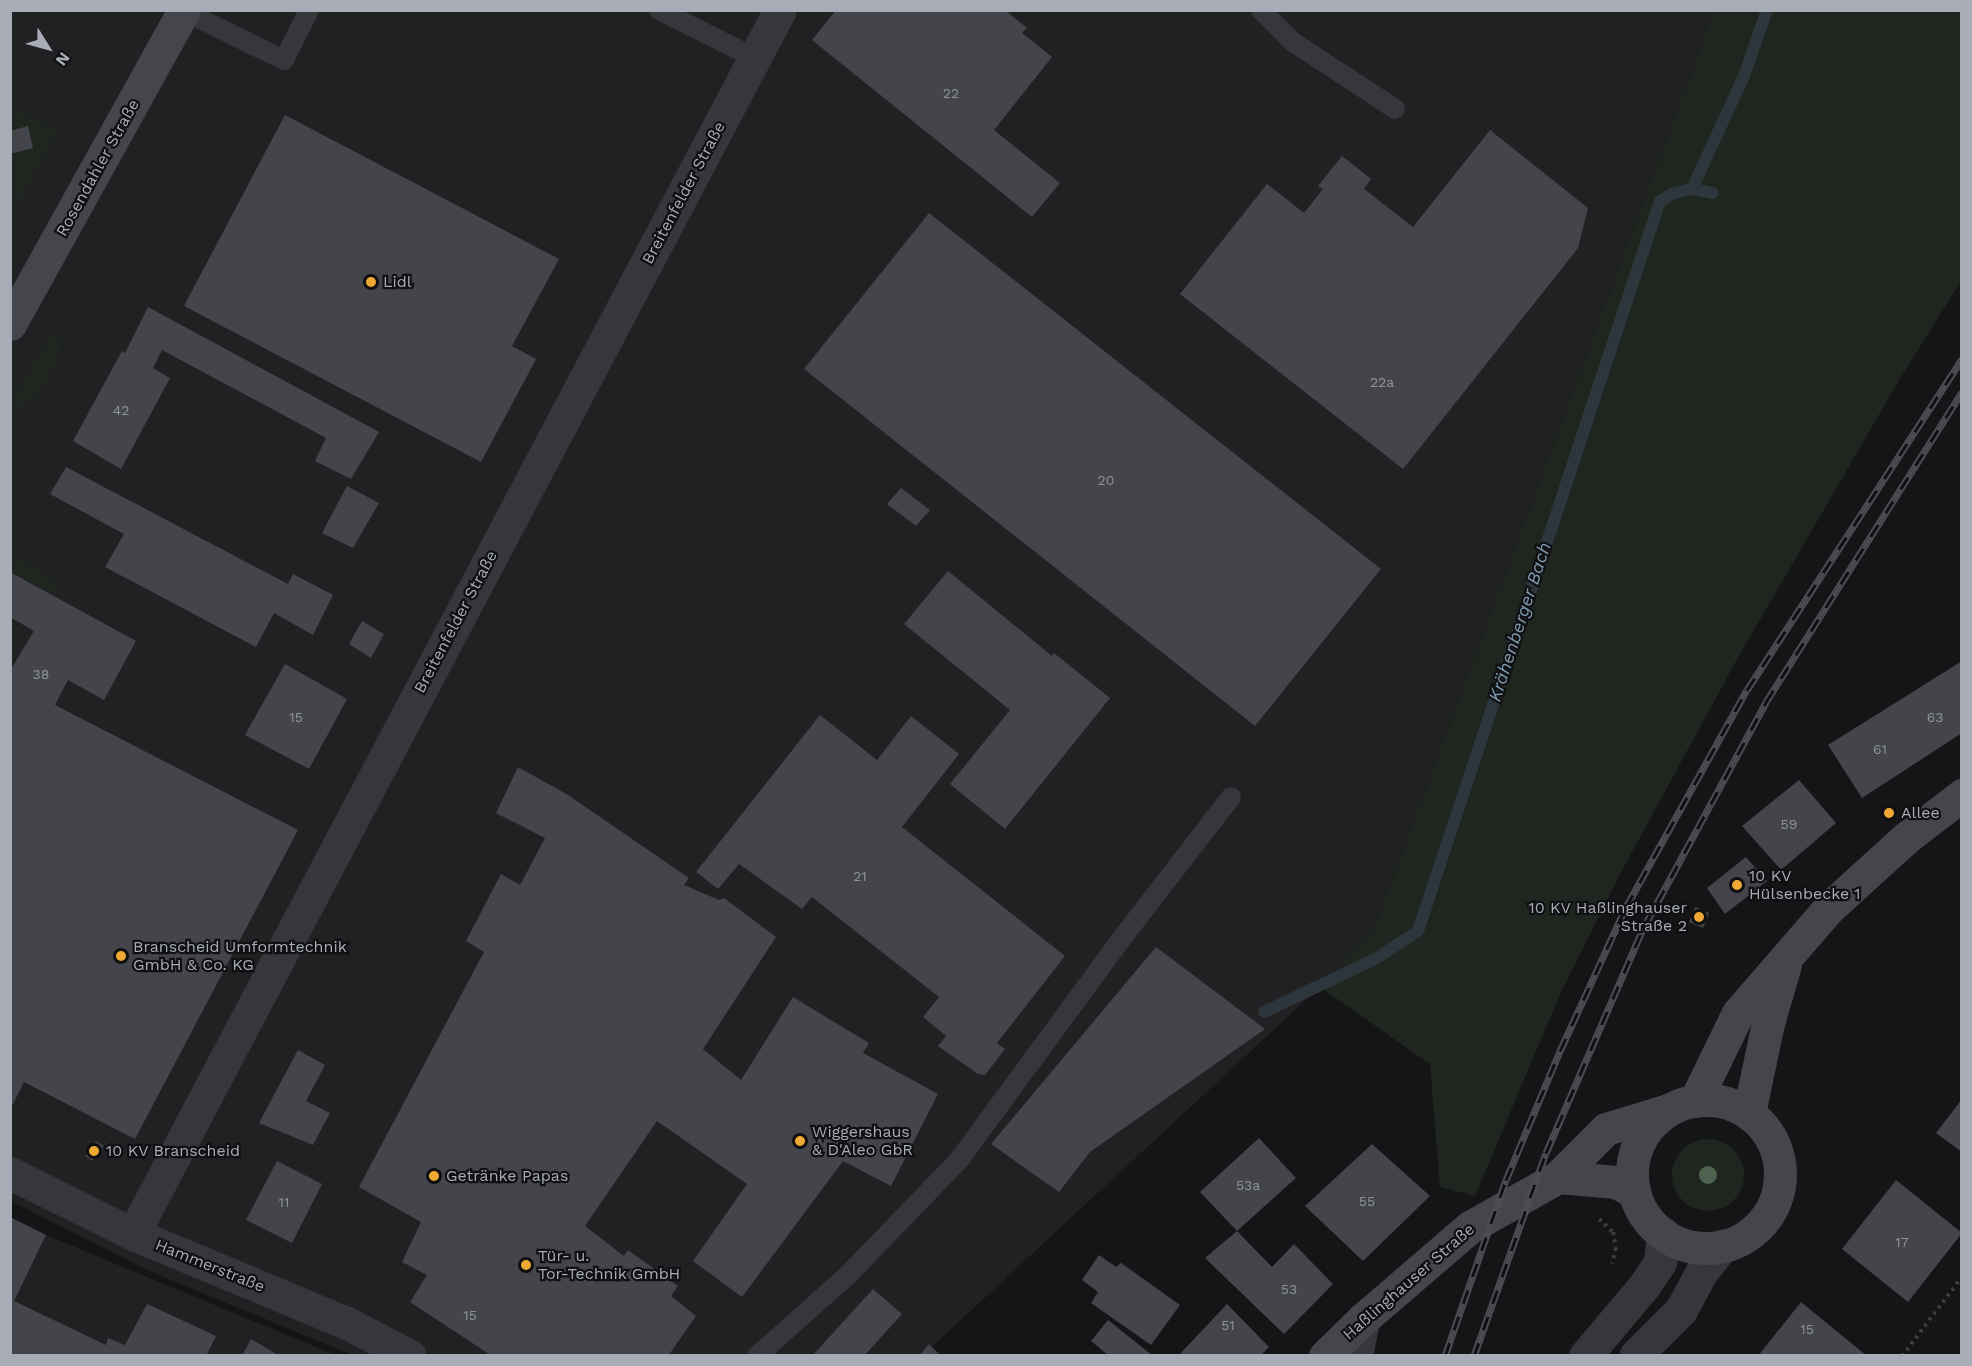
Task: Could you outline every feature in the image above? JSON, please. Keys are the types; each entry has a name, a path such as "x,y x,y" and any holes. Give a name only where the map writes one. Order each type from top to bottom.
{"main road":[{"name":"Rosendahler Straße","path":"10,324 184,11"},
{"path":"1683,1105 1738,1013 1829,908 1906,838 1962,795"},
{"path":"1749,1113 1768,1023 1787,958"},
{"path":"1719,1101 1749,1113 1764,1127 1779,1158 1779,1186 1767,1216 1749,1234 1723,1245 1692,1246 1663,1233 1644,1214 1635,1192 1633,1161 1642,1138 1650,1126 1683,1105 1719,1101"},
{"name":"Haßlinghauser Straße","path":"1325,1356 1363,1319 1470,1227 1558,1177 1606,1129 1683,1105"},
{"path":"1558,1177 1616,1182 1635,1192"}],"street":[{"name":"Breitenfelder Straße","path":"133,1234 780,10"},
{"name":"Hammerstraße","path":"10,1173 133,1234 346,1323 410,1356"},
{"path":"1586,1356 1644,1286 1660,1262 1663,1233"},
{"path":"1635,1356 1681,1310 1702,1271 1723,1245"},
{"path":"1356,1356 1363,1319"}],"lane":[{"path":"184,11 284,60 309,10"},
{"path":"659,10 755,58"},
{"path":"1261,10 1293,42 1395,110"},
{"path":"757,1356 848,1275 959,1160 1119,942 1232,797"}],"path":[{"path":"1902,1356 1962,1277"}],"shaded area":[{"path":"10,11 1714,11 1374,928 1320,987 922,1356 352,1355 147,1270 11,1201"},
{"path":"1714,11 1961,11 1961,281 1898,382 1736,661 1621,872 1561,992 1475,1196 1440,1187 1430,1064 1320,987 1374,928"},
{"path":"11,106 57,131 11,217"},
{"path":"52,332 62,341 57,361 37,398 11,410 11,403"},
{"path":"10,553 58,582 52,593 11,572"},
{"path":"1708,1139 1722,1142 1734,1149 1741,1161 1744,1175 1741,1189 1734,1201 1722,1208 1708,1211 1694,1208 1682,1201 1675,1189 1672,1175 1675,1161 1682,1149 1694,1142"},
{"path":"10,1217 46,1235 335,1355 11,1355"}],"building":[{"path":"836,10 1005,10 1027,28 1022,33 1052,57 994,130 1060,183 1032,217 812,40"},
{"name":"Lidl","path":"285,115 559,259 512,346 536,359 481,462 184,306"},
{"path":"28,126 33,148 10,154 10,131"},
{"path":"1490,130 1588,208 1578,248 1403,469 1180,294 1267,184 1304,213 1323,189 1318,186 1342,156 1371,179 1364,189 1413,227"},
{"path":"929,213 1381,569 1255,726 804,369"},
{"path":"148,307 379,432 351,479 315,461 326,438 162,350 153,368 170,378 121,469 73,441 122,351 125,353"},
{"path":"66,467 288,584 293,574 333,595 313,635 274,613 256,647 105,567 124,534 50,494"},
{"path":"347,486 379,503 353,548 322,533"},
{"path":"901,488 930,510 916,526 887,504"},
{"path":"948,571 1052,656 1054,653 1110,698 1005,829 950,784 1010,710 904,624"},
{"name":"Branscheid Umformtechnik GmbH & Co. KG","path":"10,572 136,641 104,700 68,680 55,705 298,830 135,1139 24,1082 10,1110 10,671 34,631 10,617"},
{"path":"362,621 384,634 371,658 349,644"},
{"path":"1962,661 1962,733 1862,798 1828,745"},
{"path":"285,664 347,699 309,769 245,735"},
{"path":"820,715 877,760 911,716 959,754 902,827 1065,956 997,1043 1005,1049 985,1075 978,1074 938,1046 946,1036 923,1017 939,997 812,897 802,909 739,864 718,889 696,872"},
{"path":"518,767 568,795 689,878 684,885 719,900 724,898 776,937 703,1049 741,1080 793,997 869,1043 863,1053 938,1094 891,1186 843,1161 742,1297 693,1261 747,1184 657,1121 585,1226 624,1256 628,1250 678,1286 671,1296 696,1316 668,1356 492,1356 410,1302 427,1275 402,1262 421,1222 359,1187 484,952 466,941 501,874 520,885 545,838 496,813"},
{"path":"1799,780 1836,823 1781,870 1742,826"},
{"name":"10 KV Hülsenbecke 1","path":"1746,857 1767,881 1725,914 1707,888"},
{"name":"10 KV Haßlinghauser Straße 2","path":"1695,907 1709,913 1703,928 1689,922"},
{"path":"1156,947 1265,1029 1090,1152 1059,1192 991,1144"},
{"path":"298,1050 325,1065 306,1101 330,1113 313,1145 259,1123"},
{"path":"1962,1099 1962,1152 1936,1133"},
{"path":"1259,1138 1296,1178 1237,1231 1200,1192"},
{"name":"10 KV Branscheid","path":"96,1141 104,1146 92,1161 85,1156"},
{"path":"1372,1144 1430,1196 1363,1261 1305,1206"},
{"path":"277,1161 322,1184 292,1243 246,1220"},
{"path":"1896,1180 1962,1233 1908,1302 1842,1249"},
{"path":"10,1217 46,1235 14,1301 106,1345 108,1338 125,1345 147,1304 216,1336 206,1356 10,1356"},
{"path":"1237,1231 1272,1267 1294,1244 1333,1284 1284,1334 1205,1258"},
{"path":"1099,1255 1116,1267 1121,1263 1180,1305 1151,1345 1091,1303 1098,1292 1082,1280"},
{"path":"873,1289 902,1314 864,1356 812,1356"},
{"path":"1801,1302 1867,1356 1758,1356"},
{"path":"1227,1304 1269,1347 1260,1356 1178,1356"},
{"path":"1108,1320 1153,1356 1109,1356 1091,1341"},
{"path":"251,1339 280,1356 242,1356"},
{"path":"929,1344 941,1356 919,1356"}],"waterway":[{"path":"1692,189 1744,76 1767,10"},
{"name":"Krähenberger Bach","path":"1264,1012 1377,958 1418,931 1660,201 1674,193 1692,189 1713,193"}],"railway":[{"path":"1445,1356 1506,1180 1560,1051 1626,907 1747,690 1962,359"},
{"path":"1474,1356 1546,1153 1644,927 1766,702 1962,392"}],"place":[{"name":"Lidl","path":"371,282"},
{"name":"Allee","path":"1889,813"},
{"name":"10 KV Hülsenbecke 1","path":"1737,885"},
{"name":"10 KV Haßlinghauser Straße 2","path":"1699,917"},
{"name":"Branscheid Umformtechnik GmbH & Co. KG","path":"121,956"},
{"name":"Wiggershaus & D'Aleo GbR","path":"800,1141"},
{"name":"10 KV Branscheid","path":"94,1151"},
{"name":"Getränke Papas","path":"434,1176"},
{"name":"Tür- u. Tor-Technik GmbH","path":"526,1265"}]}
